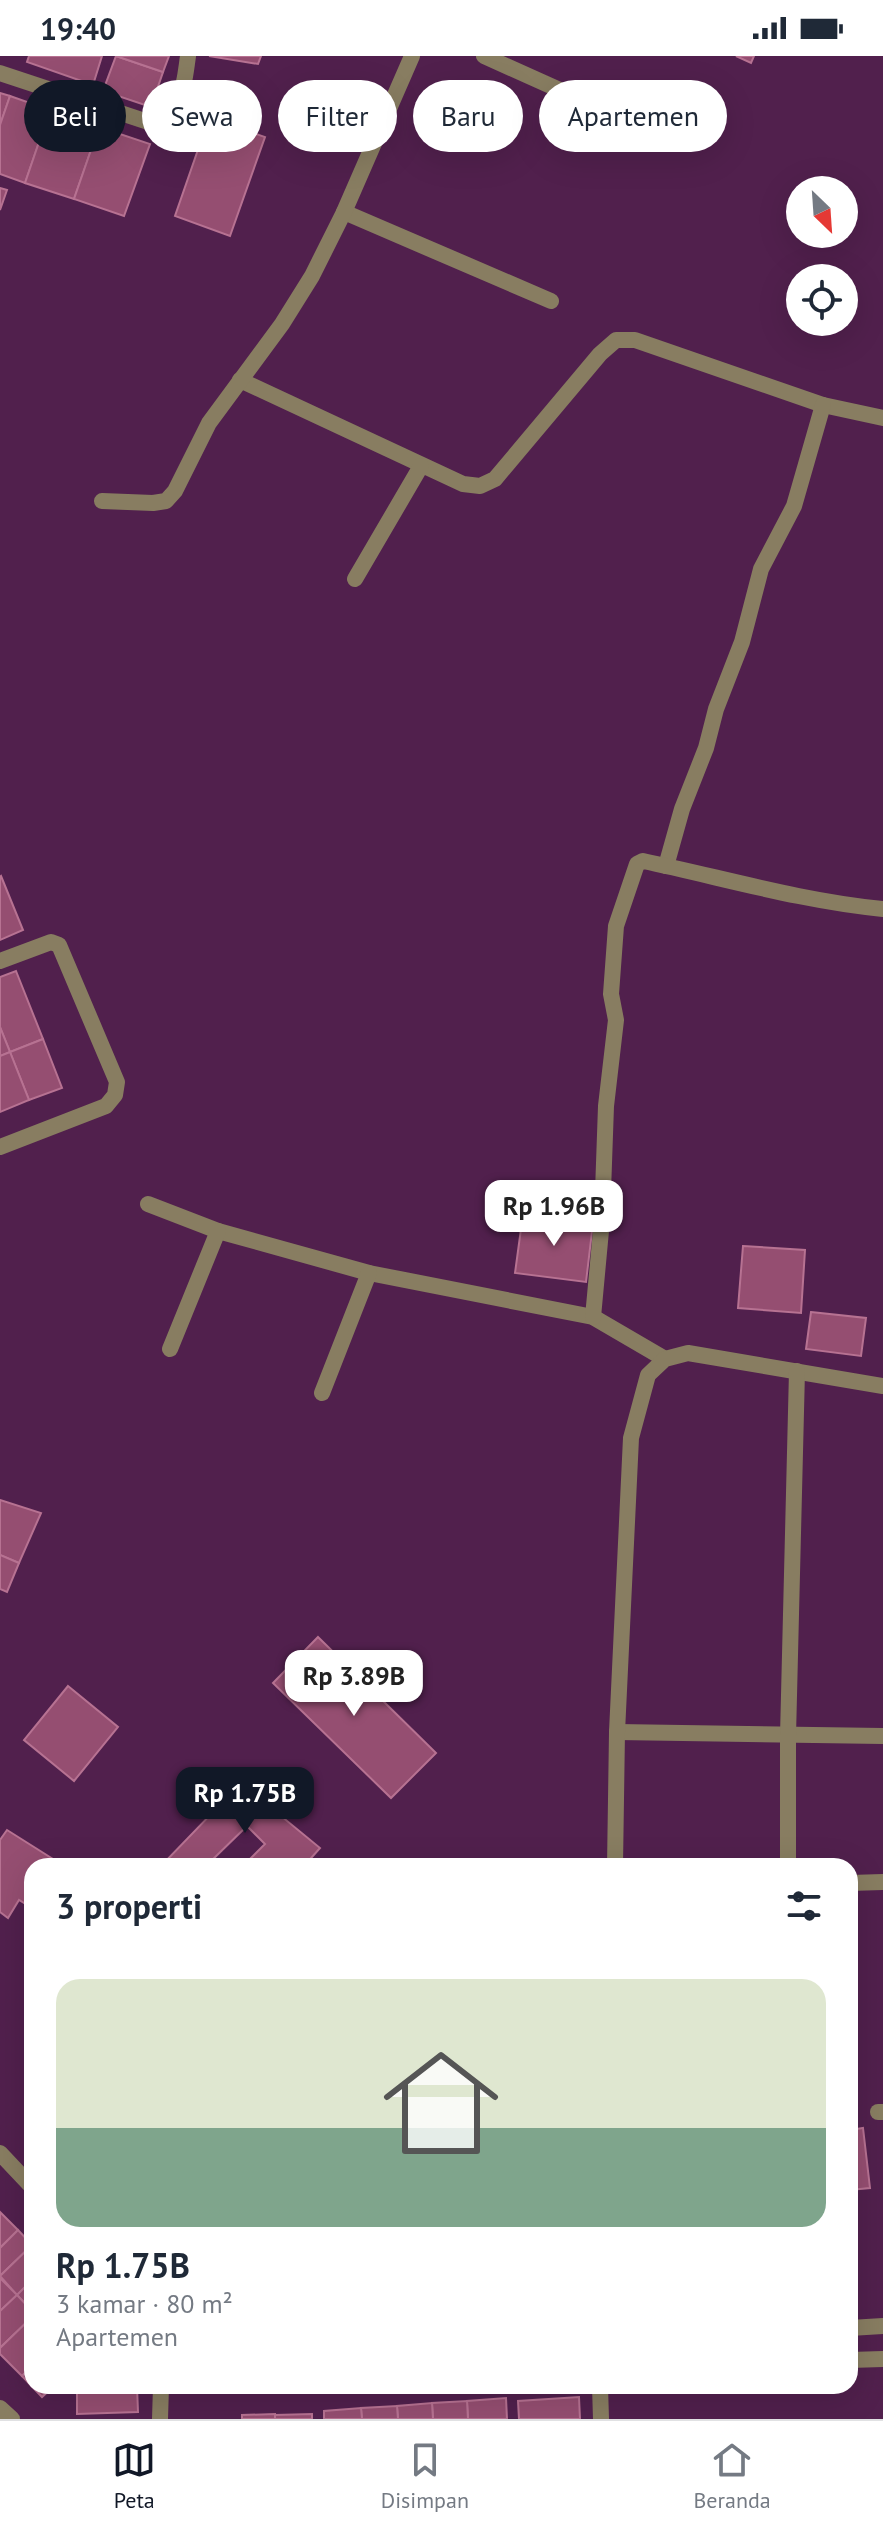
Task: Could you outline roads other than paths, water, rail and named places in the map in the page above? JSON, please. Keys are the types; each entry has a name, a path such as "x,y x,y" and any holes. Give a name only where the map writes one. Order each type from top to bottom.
{"street":[{"path":"0,73 151,123 161,121 182,96 188,56"},
{"path":"102,501 153,503 166,501 175,491 209,423 290,312 312,276 344,212 412,56"},
{"path":"484,56 539,81"},
{"path":"344,212 551,301"},
{"path":"240,380 421,466 463,484 480,486 495,479 600,354 616,340 635,340 823,405 883,418"},
{"path":"666,866 682,809 742,642 761,569 794,506 823,405"},
{"path":"355,579 421,466"},
{"path":"593,1317 602,1220 606,1106 613,1067 616,1020 611,994 616,926 637,864 643,861 836,905 883,909"},
{"path":"0,961 51,942 59,945 118,1089 106,1106 0,1147"},
{"path":"148,1204 218,1231 369,1273 593,1317 665,1359"},
{"path":"170,1349 218,1231"},
{"path":"322,1393 369,1273"},
{"path":"615,1858 617,1732 631,1438 648,1375 665,1359 688,1353 883,1386"},
{"path":"788,1858 797,1371"},
{"path":"617,1732 883,1736"},
{"path":"858,1883 883,1882"},
{"path":"0,2153 24,2178"},
{"path":"858,2328 883,2326"},
{"path":"858,2360 883,2359"},
{"path":"160,2419 161,2394"},
{"path":"600,2394 601,2419"},
{"path":"0,2408 12,2419"}]}
